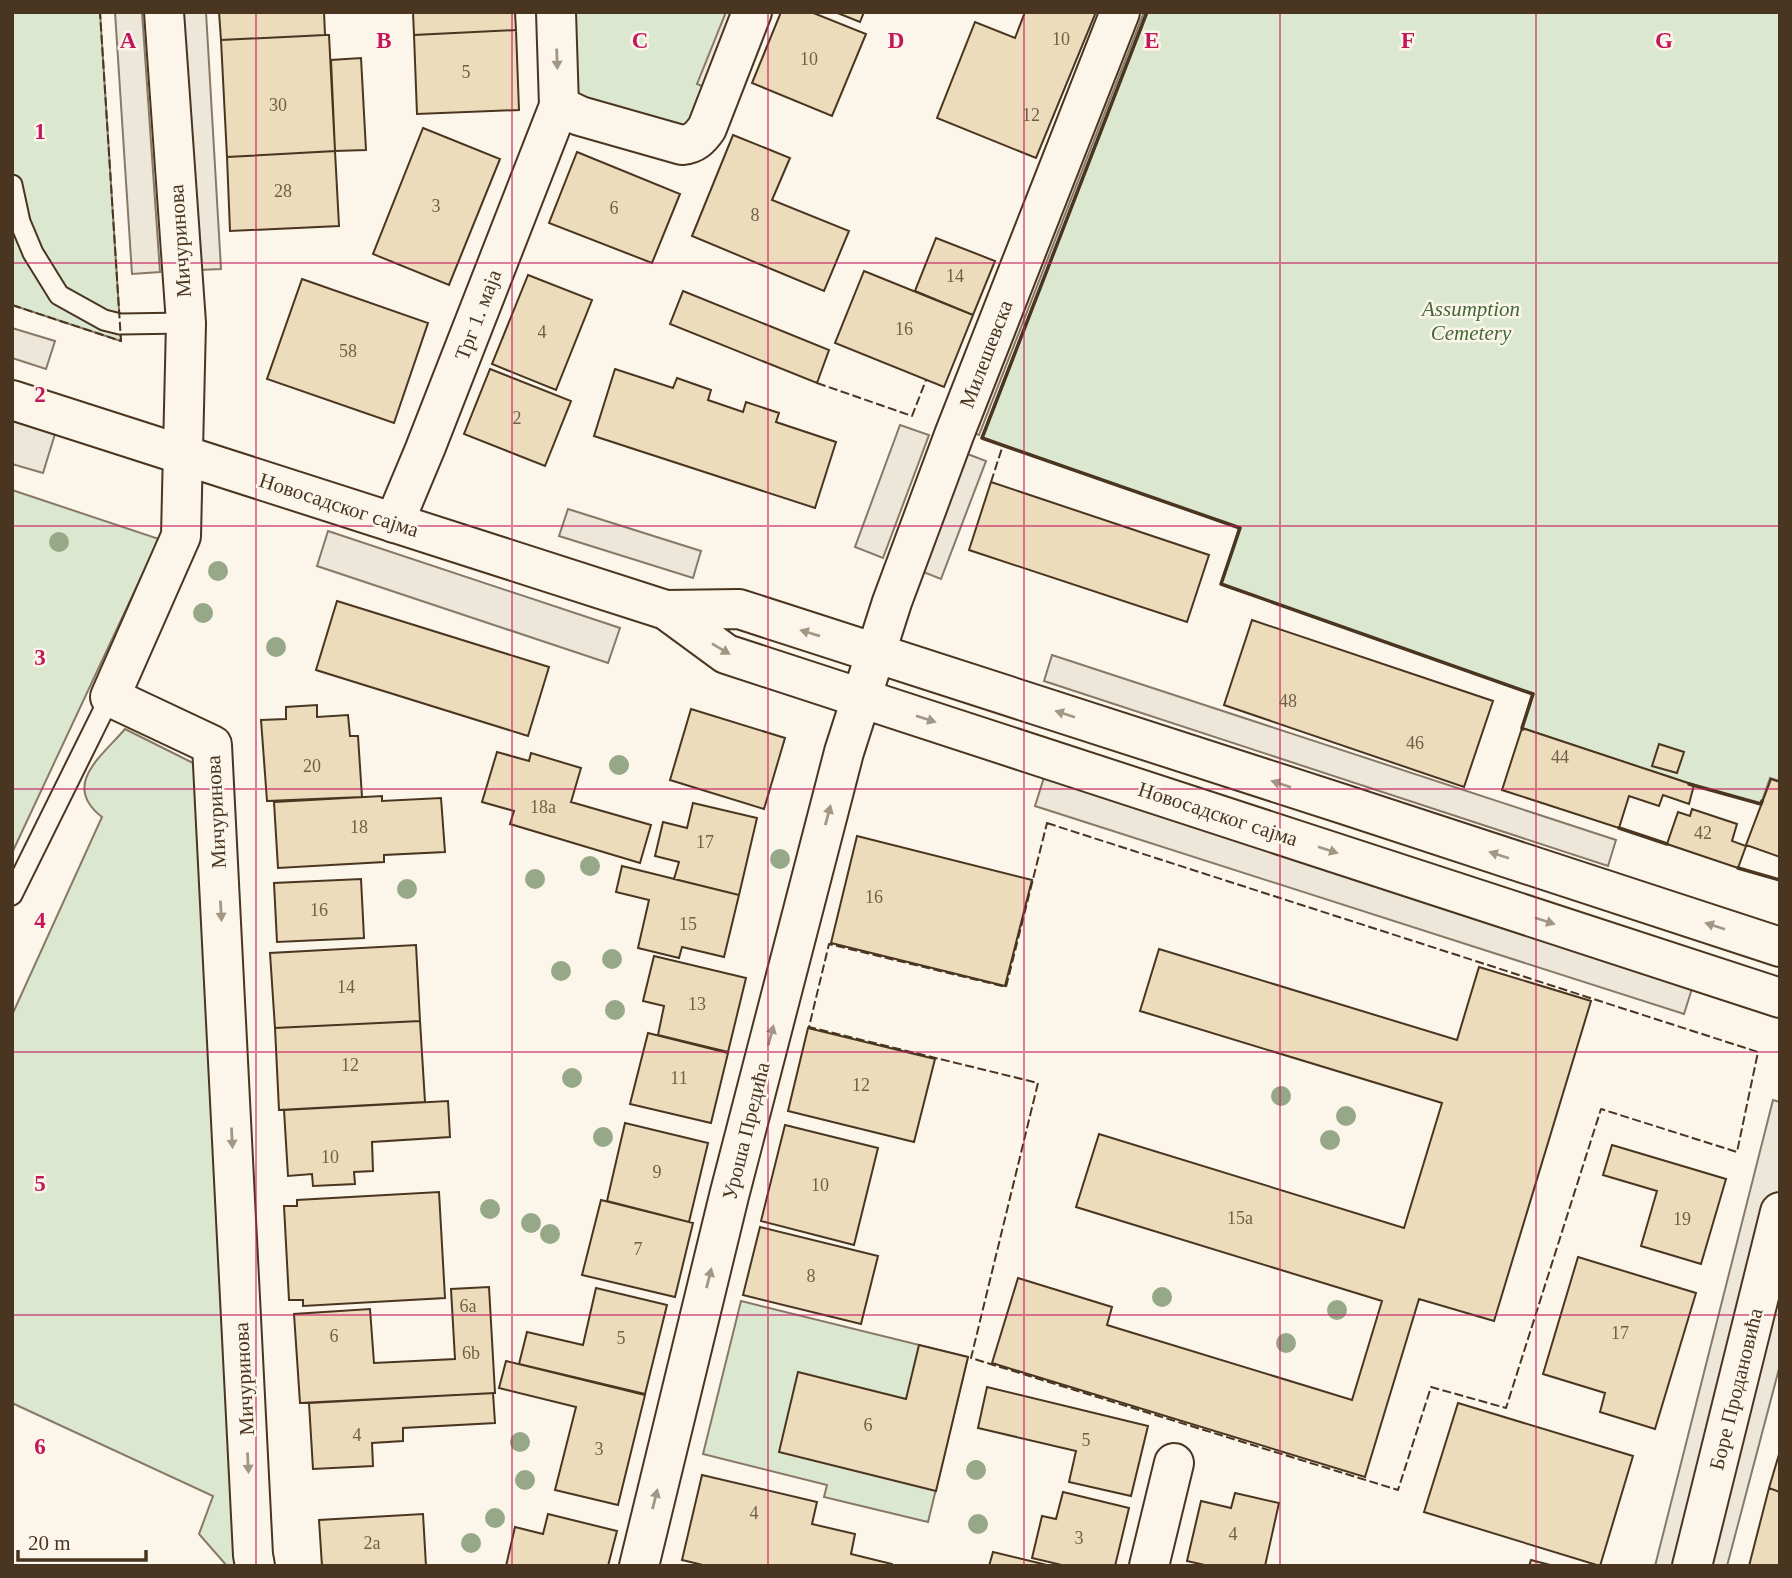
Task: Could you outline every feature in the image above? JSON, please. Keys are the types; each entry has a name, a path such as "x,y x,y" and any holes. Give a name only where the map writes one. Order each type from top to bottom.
{"street":[{"name":"Мичуринова","path":"164,12 186,323 181,536 110,697 212,745 255,1566"},
{"name":"Трг 1. маја","path":"394,523 559,106 556,12"},
{"path":"559,106 580,116 682,145 696,141 707,128 752,12"},
{"name":"Милешевска","path":"861,698 892,602 954,435 1119,12"},
{"name":"Новосадског сајма","path":"12,400 666,610 726,654 1780,998"},
{"name":"Новосадског сајма","path":"666,610 739,609 1780,947"},
{"name":"Уроша Предића","path":"639,1566 729,1196 844,751 861,698"},
{"name":"Боре Продановића","path":"1692,1566 1780,1212"},
{"path":"1149,1566 1174,1463"}],"lane":[{"path":"12,185 20,222 33,253 60,295 104,320 120,324 186,323"},
{"path":"12,895 110,697"}],"green space":[{"path":"12,12 100,12 121,341 12,305"},
{"path":"556,12 752,12 707,128 580,116"},
{"name":"Assumption Cemetery","path":"1147,12 1780,12 1780,781 1770,778 1761,804 1694,785 1522,728 1532,694 1221,584 1239,528 982,438"},
{"path":"12,490 159,539 12,853"},
{"path":"125,729 195,764 242,1566 227,1566 199,1534 213,1496 12,1403 12,1015 102,817 90,805 85,794 85,782 96,761"},
{"path":"741,1301 968,1357 928,1522 824,1497 827,1485 703,1454"}],"shaded area":[{"path":"115,12 142,12 160,272 132,274"},
{"path":"182,12 206,12 221,269 198,270"},
{"path":"726,12 752,12 720,94 697,84"},
{"path":"1126,12 1144,12 979,435 963,429"},
{"path":"12,328 55,341 46,369 12,358"},
{"path":"12,421 55,434 43,473 12,464"},
{"path":"900,425 929,435 883,558 855,547"},
{"path":"957,450 986,461 941,579 913,568"},
{"path":"568,509 701,551 693,578 559,536"},
{"path":"328,531 620,628 608,663 317,566"},
{"path":"1052,655 1616,840 1608,866 1044,681"},
{"path":"1046,771 1695,979 1684,1014 1035,806"},
{"path":"1773,1100 1780,1102 1780,1365 1727,1566 1655,1566"}],"building":[{"path":"219,12 324,12 325,35 221,40"},
{"path":"413,12 515,12 516,30 414,35"},
{"path":"781,12 811,12 866,34 832,116 752,83"},
{"path":"835,12 864,12 860,22"},
{"path":"1025,12 1096,12 1036,158 937,118 975,22 1015,38"},
{"path":"516,30 519,110 417,114 414,35"},
{"path":"329,35 335,151 227,157 221,40"},
{"path":"361,58 366,150 335,151 331,60"},
{"path":"423,128 500,159 449,285 373,254"},
{"path":"733,135 790,158 772,200 849,231 824,291 692,236"},
{"path":"335,151 339,226 230,231 227,157"},
{"path":"577,152 680,194 652,263 549,223"},
{"path":"936,238 995,261 973,315 915,291"},
{"path":"864,271 973,315 944,387 835,343"},
{"path":"528,275 592,300 556,390 492,364"},
{"path":"302,279 428,323 394,423 267,379"},
{"path":"683,291 829,350 817,383 670,324"},
{"path":"490,369 571,401 545,466 464,434"},
{"path":"615,369 673,388 677,378 711,390 708,400 743,412 746,402 779,413 776,422 836,442 815,508 594,436"},
{"path":"991,482 1209,555 1187,622 969,550"},
{"path":"337,601 549,667 528,736 316,670"},
{"path":"1252,620 1493,701 1464,787 1224,705"},
{"path":"317,705 317,717 348,715 350,736 358,736 362,797 267,801 261,720 286,719 286,707"},
{"path":"691,709 785,738 764,809 670,780"},
{"path":"1522,728 1694,785 1689,804 1663,795 1659,806 1629,796 1619,828 1502,790"},
{"path":"1659,744 1684,752 1677,773 1652,766"},
{"path":"497,752 529,761 531,753 581,768 571,802 651,825 640,863 510,824 514,811 482,802"},
{"path":"1771,779 1780,782 1780,857 1746,845"},
{"path":"382,796 382,801 441,798 445,852 384,855 384,862 278,868 274,802"},
{"path":"693,803 757,818 739,895 674,879 679,862 655,856 663,822 687,828"},
{"path":"1692,809 1737,824 1732,841 1746,846 1738,868 1667,844 1678,812 1690,816"},
{"path":"857,836 1032,880 1005,986 831,943"},
{"path":"622,866 739,895 724,957 682,947 679,958 638,948 649,900 616,892"},
{"path":"361,879 364,938 277,942 274,883"},
{"path":"416,945 420,1021 275,1028 270,953"},
{"path":"1159,949 1457,1040 1479,967 1591,1001 1494,1321 1419,1299 1365,1477 992,1363 1018,1278 1112,1307 1107,1325 1352,1400 1382,1301 1076,1207 1099,1134 1404,1228 1442,1103 1140,1011"},
{"path":"654,956 746,978 728,1052 658,1035 664,1006 643,1001"},
{"path":"420,1021 425,1102 279,1110 275,1028"},
{"path":"808,1028 935,1059 914,1142 788,1111"},
{"path":"648,1033 728,1053 711,1123 630,1104"},
{"path":"448,1101 450,1137 372,1142 373,1171 354,1172 355,1184 313,1186 312,1174 288,1176 284,1110"},
{"path":"625,1123 708,1143 689,1222 607,1201"},
{"path":"785,1125 878,1148 854,1245 761,1221"},
{"path":"1612,1145 1726,1179 1701,1264 1641,1246 1657,1191 1603,1175"},
{"path":"439,1192 445,1298 303,1306 303,1300 289,1300 284,1206 297,1206 297,1200"},
{"path":"601,1200 693,1223 675,1297 582,1275"},
{"path":"760,1227 878,1256 861,1324 743,1295"},
{"path":"1578,1257 1696,1293 1655,1429 1600,1412 1605,1393 1543,1374"},
{"path":"489,1287 495,1393 300,1403 294,1314 370,1309 374,1363 455,1359 451,1289"},
{"path":"596,1288 667,1305 645,1394 519,1364 527,1332 583,1345"},
{"path":"919,1345 968,1357 936,1491 779,1452 798,1372 906,1399"},
{"path":"506,1361 645,1395 618,1505 555,1490 576,1407 499,1388"},
{"path":"987,1387 1148,1426 1131,1496 1069,1482 1076,1451 978,1428"},
{"path":"493,1393 495,1423 403,1428 403,1441 372,1443 373,1466 313,1469 309,1403"},
{"path":"1458,1403 1633,1456 1600,1566 1424,1512"},
{"path":"1780,1451 1780,1492 1769,1488"},
{"path":"702,1475 817,1502 812,1524 855,1534 851,1554 892,1566 707,1566 682,1560"},
{"path":"1769,1488 1780,1492 1780,1566 1749,1566"},
{"path":"1063,1492 1129,1508 1115,1566 1066,1566 1032,1558 1042,1516 1056,1519"},
{"path":"1235,1493 1279,1503 1265,1566 1209,1566 1187,1561 1201,1501 1231,1508"},
{"path":"423,1514 426,1566 322,1566 319,1520"},
{"path":"548,1514 617,1531 608,1566 506,1566 515,1527 543,1534"},
{"path":"993,1552 1051,1566 989,1566"},
{"path":"1531,1560 1554,1566 1529,1566"}],"fence":[{"path":"12,305 121,341 100,12"},
{"path":"817,383 912,416 926,380"},
{"path":"991,482 1003,445"},
{"path":"1047,823 1758,1052 1737,1152 1601,1109 1506,1408 1431,1387 1398,1490 971,1358 1038,1083 809,1027 829,944 1006,987 1047,823"}],"wall":[{"path":"1147,12 982,438 1240,528 1221,584 1533,694 1523,729"},
{"path":"1689,784 1761,804 1762,801"},
{"path":"1619,828 1667,844"},
{"path":"1738,868 1780,880"}]}
